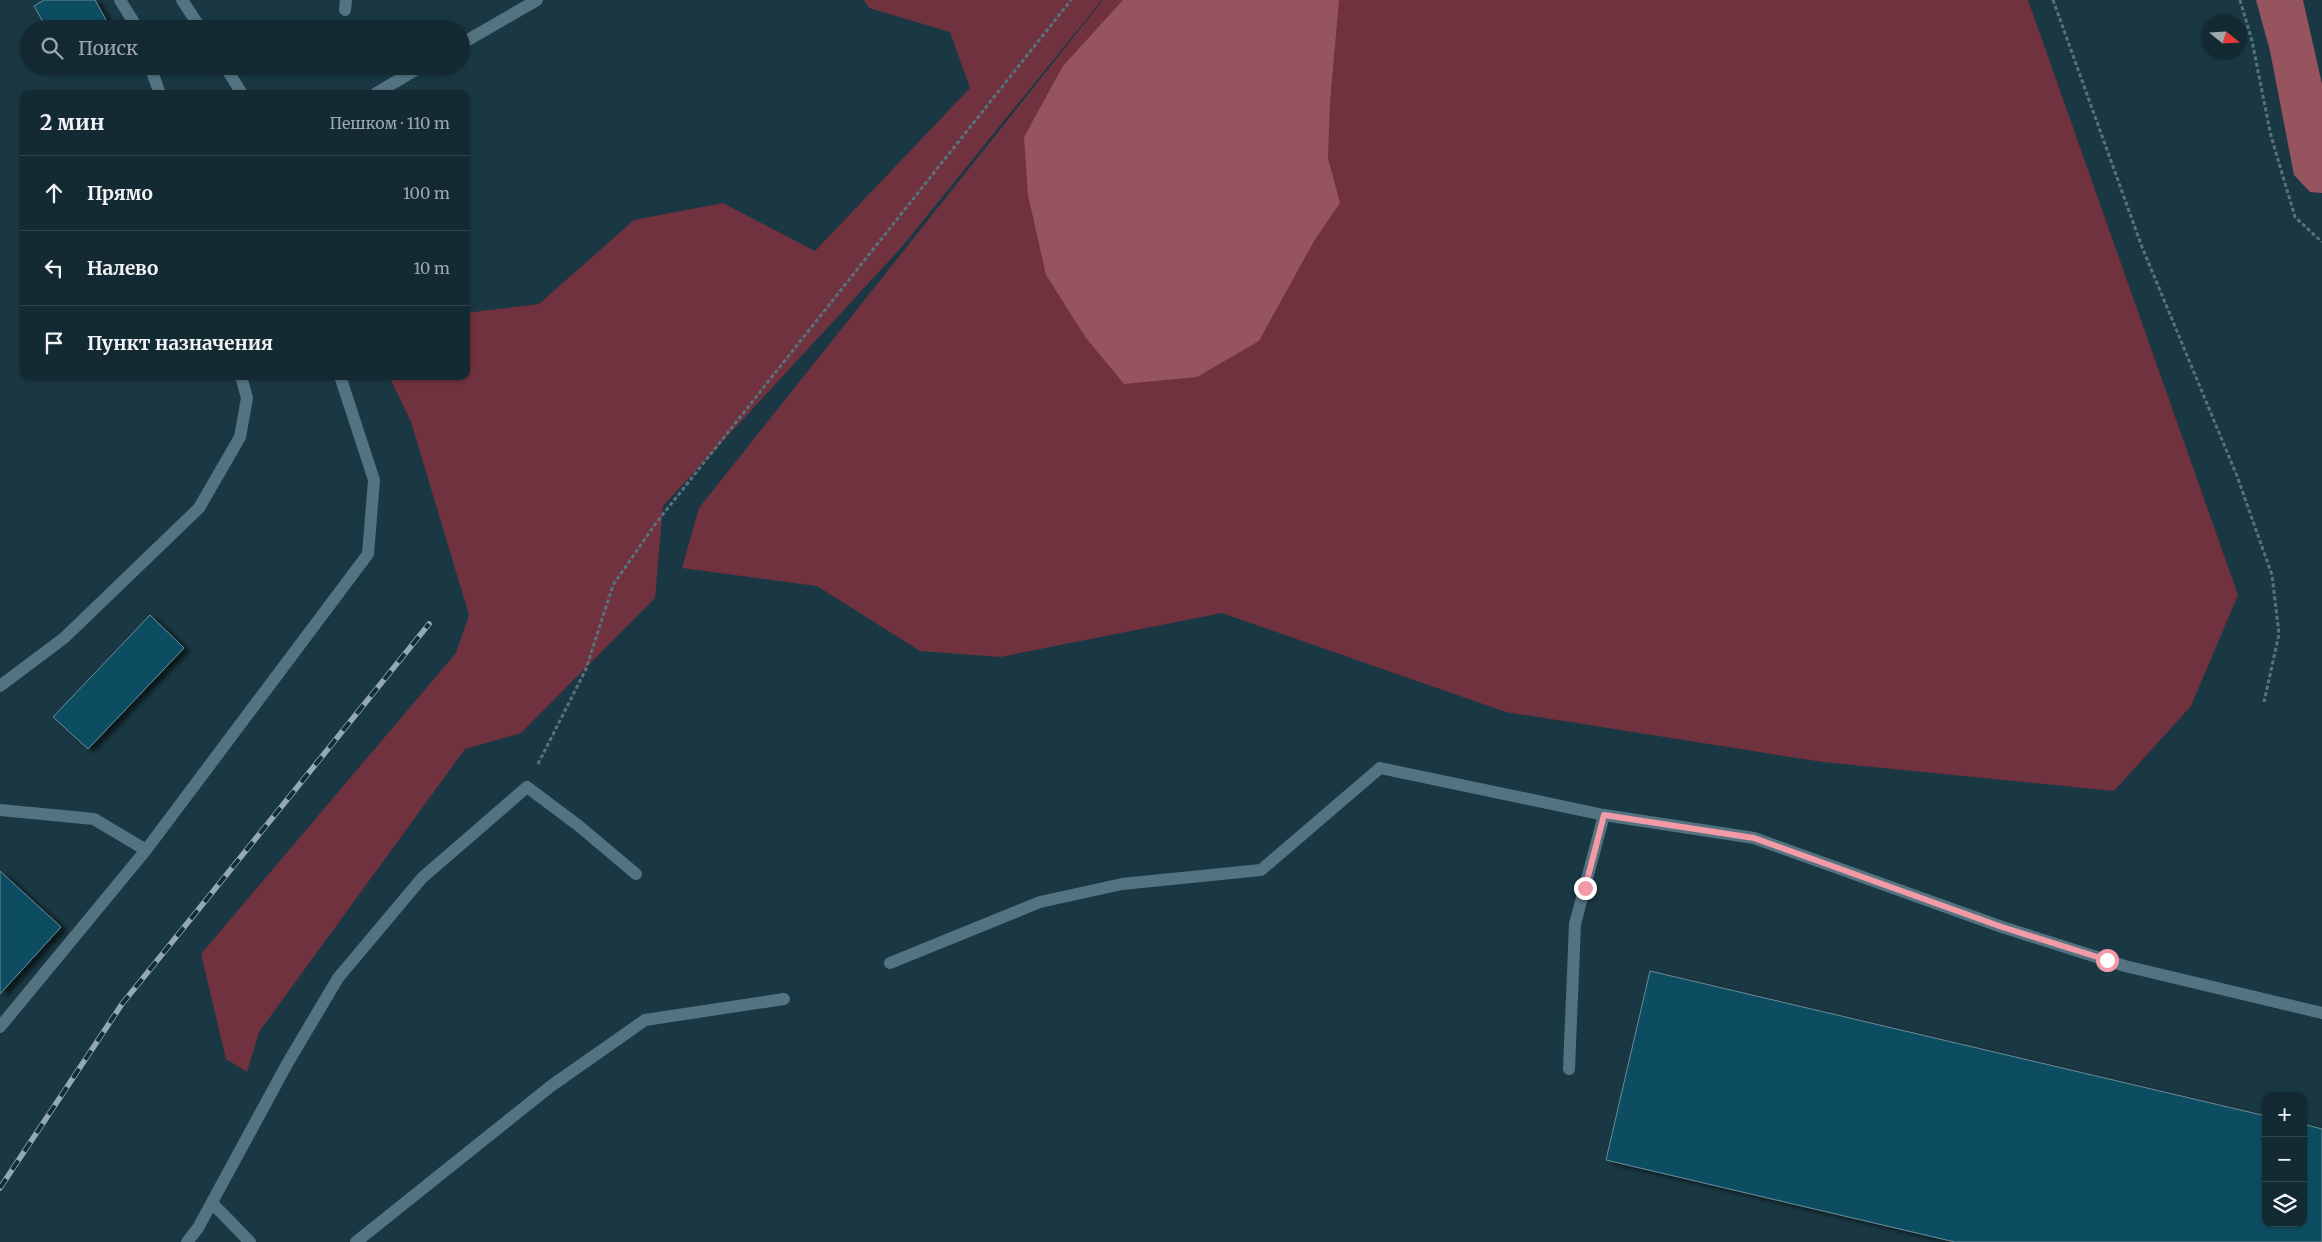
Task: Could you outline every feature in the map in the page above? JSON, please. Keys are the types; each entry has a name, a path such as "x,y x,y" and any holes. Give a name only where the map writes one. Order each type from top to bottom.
{"lane":[{"path":"120,0 132,20"},
{"path":"182,0 195,20"},
{"path":"470,39 537,0"},
{"path":"153,75 159,90"},
{"path":"230,75 240,90"},
{"path":"382,90 407,75"},
{"path":"0,686 64,638 199,508 240,437 247,398 242,380"},
{"path":"0,1027 146,850 368,554 374,480 341,380"},
{"path":"890,963 1040,902 1122,884 1260,870 1380,768 1604,815 1754,838 2002,927 2124,966 2322,1013"},
{"path":"187,1242 198,1228 287,1064 338,978 422,878 526,787 580,826 636,874"},
{"path":"0,810 94,819 146,850"},
{"path":"1569,1069 1575,924 1604,815"},
{"path":"356,1242 551,1086 645,1020 784,999"},
{"path":"212,1203 250,1242"}],"path":[{"path":"526,787 586,669 613,585 650,530 1071,0"},
{"path":"2053,0 2142,247 2237,476 2272,575 2279,634 2264,702"},
{"path":"2240,0 2252,40 2272,136 2295,218 2322,242"}],"shaded area":[{"path":"864,0 1102,0 900,249 663,506 655,598 521,733 465,749 259,1032 247,1072 226,1059 201,954 456,653 469,615 411,422 391,380 470,380 470,313 539,304 634,220 723,203 815,251 970,88 950,32 869,8"},
{"path":"1103,0 2028,0 2238,595 2191,706 2114,791 1823,762 1506,712 1222,613 1000,657 920,651 817,586 682,568 699,508"},
{"path":"1123,0 1339,0 1330,102 1328,158 1340,203 1314,241 1259,341 1197,377 1124,384 1086,338 1046,275 1028,195 1024,137 1063,66"},
{"path":"2256,0 2303,0 2322,84 2322,193 2310,192 2294,175 2270,51"}],"building":[{"path":"44,0 95,0 106,20 42,20 34,6"},
{"path":"150,615 184,648 88,749 53,717"},
{"path":"0,871 61,927 0,994"},
{"path":"1650,971 2262,1115 2262,1227 2307,1227 2307,1125 2322,1129 2322,1242 1955,1242 1606,1160"}],"railway":[{"path":"0,1188 122,1004 429,624"}],"route":[{"path":"1585,888 1604,815 1754,838 2002,927 2107,960"}]}
